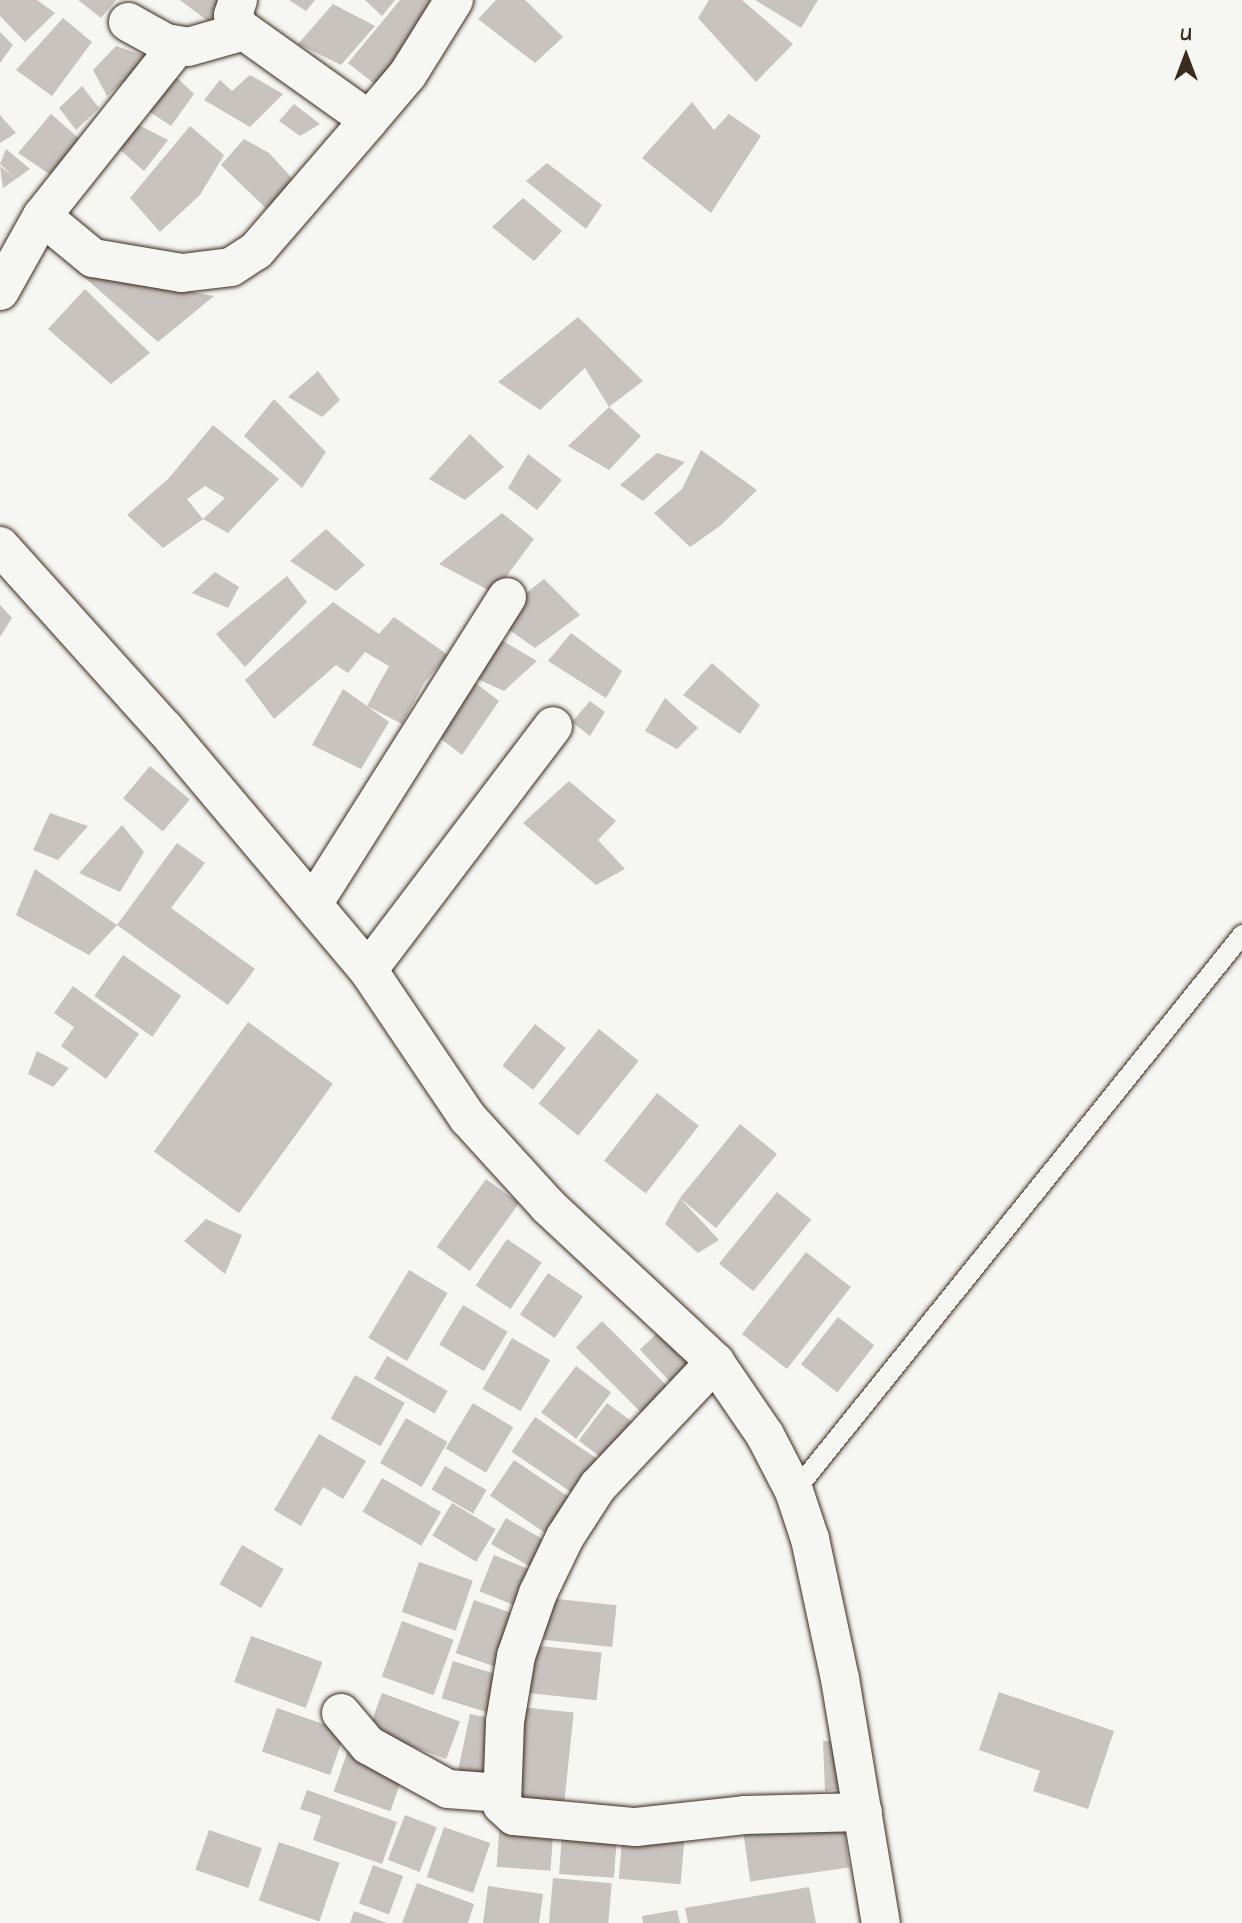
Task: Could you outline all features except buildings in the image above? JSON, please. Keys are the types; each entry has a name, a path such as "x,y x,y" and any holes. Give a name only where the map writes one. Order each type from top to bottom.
{"street":[{"path":"41,216 93,258 182,273 231,267 256,251 408,74 454,0"},
{"path":"128,22 178,45 206,44 241,16 369,120"},
{"path":"0,291 41,216 178,45"},
{"path":"0,546 368,970 468,1118 548,1206 715,1362 765,1435 794,1491 821,1590 881,1923"},
{"path":"313,904 507,597"},
{"path":"368,970 553,726"},
{"path":"715,1362 634,1443 598,1486 565,1537 538,1592 516,1656 501,1793 504,1810 514,1816 625,1826 744,1815 863,1812"},
{"path":"341,1713 368,1745 447,1789 501,1793"}],"lane":[{"path":"794,1491 1242,934"}]}
